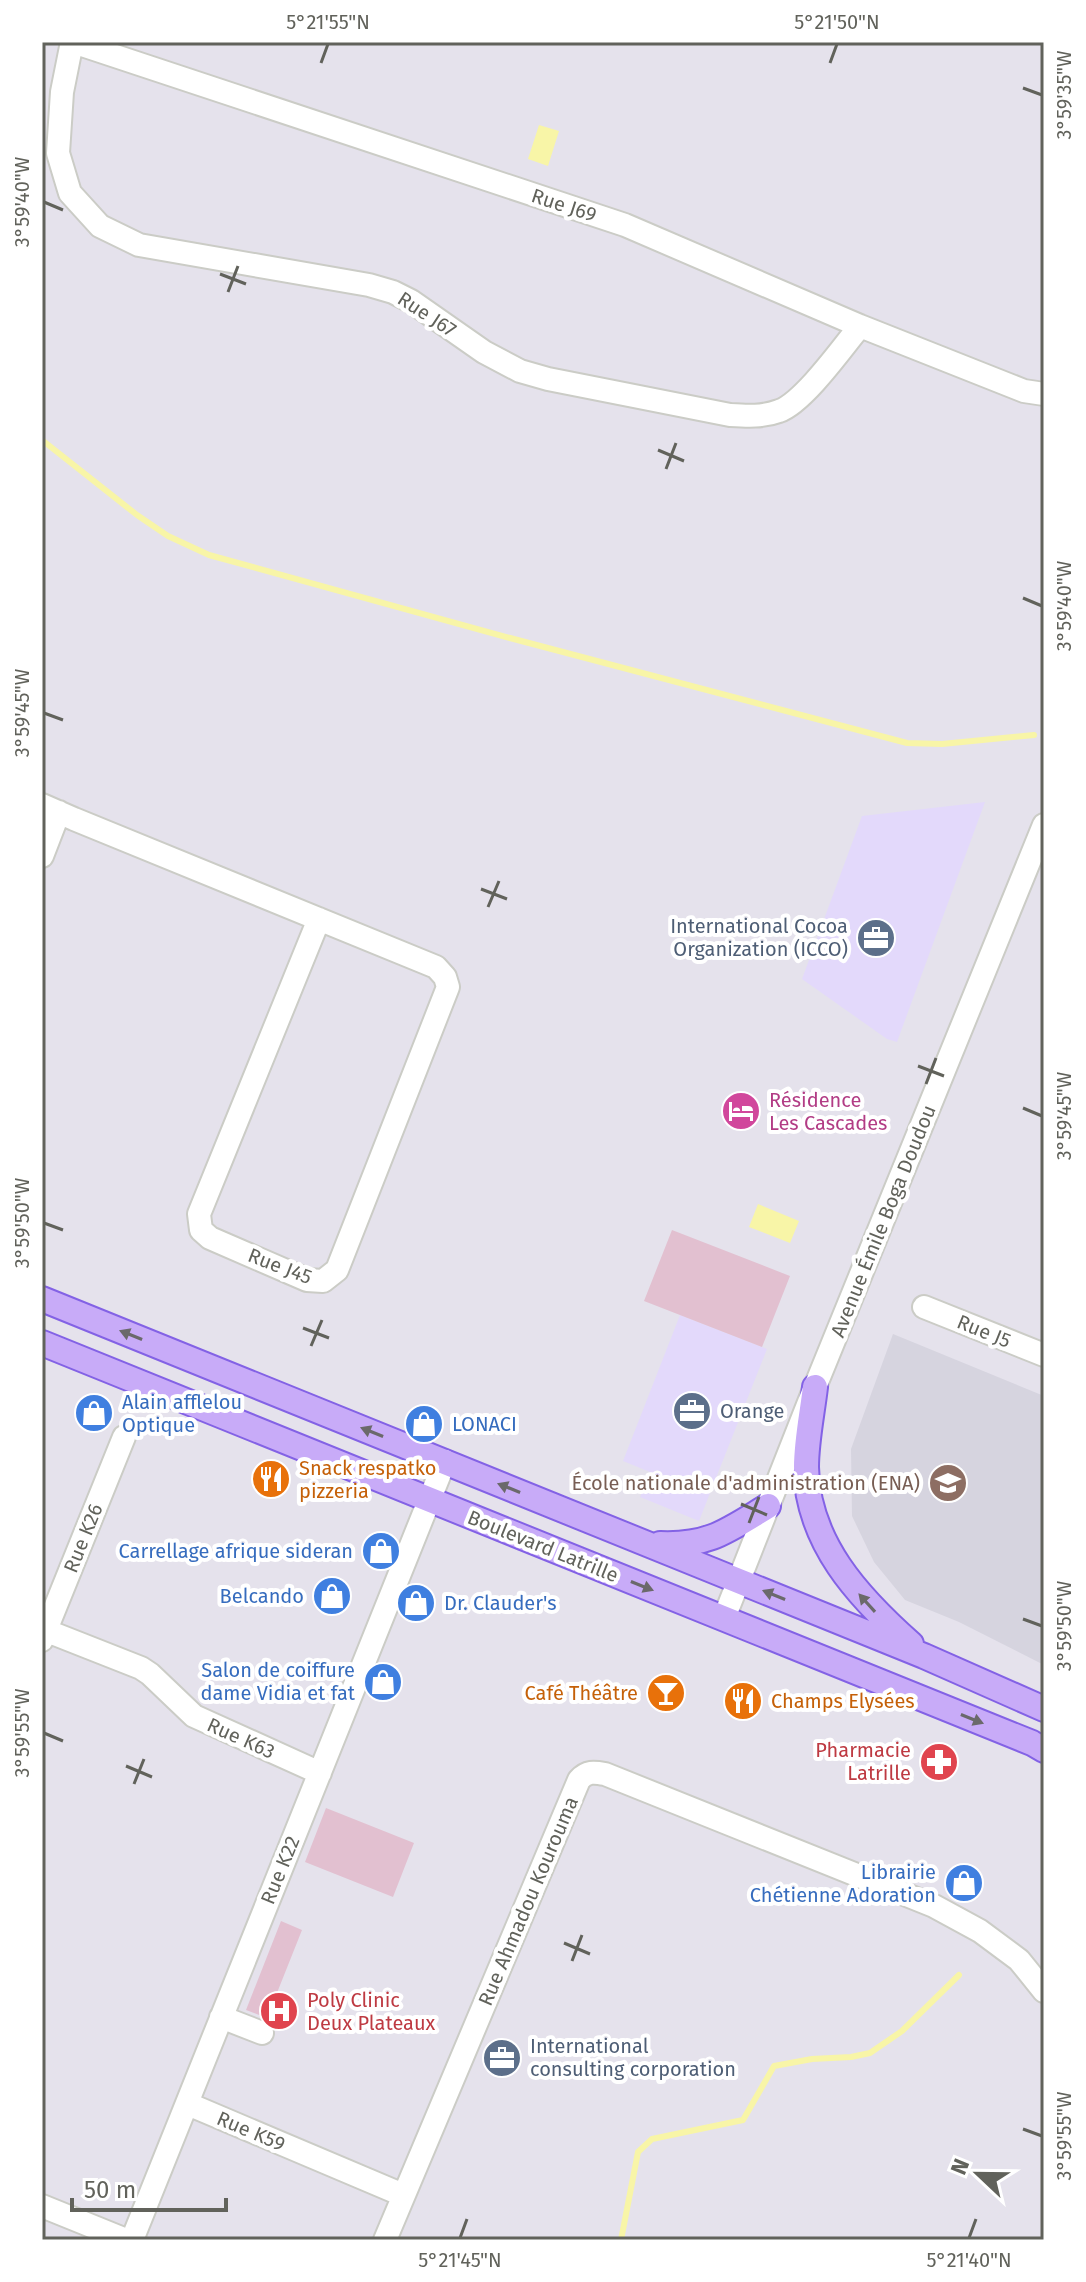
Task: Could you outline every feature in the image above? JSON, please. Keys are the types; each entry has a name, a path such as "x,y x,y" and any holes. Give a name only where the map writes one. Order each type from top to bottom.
{"main road":[{"name":"Boulevard Latrille","path":"42,1299 739,1581"},
{"name":"Boulevard Latrille","path":"42,1343 1044,1750"},
{"path":"815,1387 806,1467 811,1504 822,1537 841,1571 865,1602 924,1656"},
{"path":"650,1544 681,1545 705,1541 721,1535 768,1506"},
{"path":"739,1581 924,1656 1044,1709"}],"street":[{"name":"Rue J67","path":"72,42 62,92 58,153 70,193 100,226 139,245 369,285 411,301 484,352 520,371 730,415 756,416 783,410 813,384 860,326"},
{"name":"Rue J69","path":"72,42 625,225 860,326 1024,391 1044,394"},
{"path":"42,856 50,809"},
{"name":"Rue J45","path":"50,809 319,919 436,967 445,977 448,987 337,1270 323,1281 307,1280 210,1238 201,1230 199,1214 319,919"},
{"name":"Avenue Émile Boga Doudou","path":"724,1618 1044,825"},
{"name":"Rue J5","path":"924,1307 1044,1355"},
{"name":"Rue K26","path":"43,1633 124,1437"},
{"name":"Rue K22","path":"132,2240 445,1461"},
{"name":"Rue K63","path":"43,1633 141,1668 194,1716 320,1773"},
{"name":"Rue Ahmadou Kourouma","path":"385,2240 584,1774 605,1774 934,1906 980,1931 1019,1960 1044,1991"},
{"path":"221,2017 262,2033"},
{"name":"Rue K59","path":"188,2104 403,2195"},
{"path":"42,2206 126,2240"}],"shaded area":[{"path":"539,125 559,131 548,166 528,159"},
{"name":"International Cocoa Organization (ICCO)","path":"985,802 897,1042 887,1039 802,979 862,816"},
{"path":"758,1204 799,1221 790,1243 749,1227"},
{"path":"672,1230 790,1276 762,1347 644,1301"},
{"name":"Orange","path":"680,1315 767,1349 699,1521 640,1497 650,1472 623,1461"},
{"name":"École nationale d'administration (ENA)","path":"893,1334 1044,1396 1044,1665 959,1622 905,1600 874,1562 852,1516 851,1449"},
{"path":"326,1808 414,1843 393,1897 305,1862"},
{"path":"281,1921 302,1930 267,2018 246,2010"}],"waterway":[{"path":"42,440 137,515 168,536 209,555 907,743 942,744 1034,735"},
{"path":"621,2240 638,2152 652,2139 743,2120 774,2066 870,2053 902,2031 959,1975"}],"place":[{"name":"International Cocoa Organization (ICCO)","path":"876,938"},
{"name":"Résidence Les Cascades","path":"741,1111"},
{"name":"Orange","path":"692,1411"},
{"name":"Alain afflelou Optique","path":"94,1413"},
{"name":"LONACI","path":"424,1424"},
{"name":"Snack respatko pizzeria","path":"271,1479"},
{"name":"École nationale d'administration (ENA)","path":"948,1483"},
{"name":"Carrellage afrique sideran","path":"381,1551"},
{"name":"Belcando","path":"332,1596"},
{"name":"Dr. Clauder's","path":"416,1603"},
{"name":"Salon de coiffure dame Vidia et fat","path":"383,1682"},
{"name":"Café Théâtre","path":"666,1693"},
{"name":"Champs Elysées","path":"743,1701"},
{"name":"Pharmacie Latrille","path":"939,1762"},
{"name":"Librairie Chétienne Adoration","path":"964,1883"},
{"name":"Poly Clinic Deux Plateaux","path":"279,2011"},
{"name":"International consulting corporation","path":"502,2058"}]}
